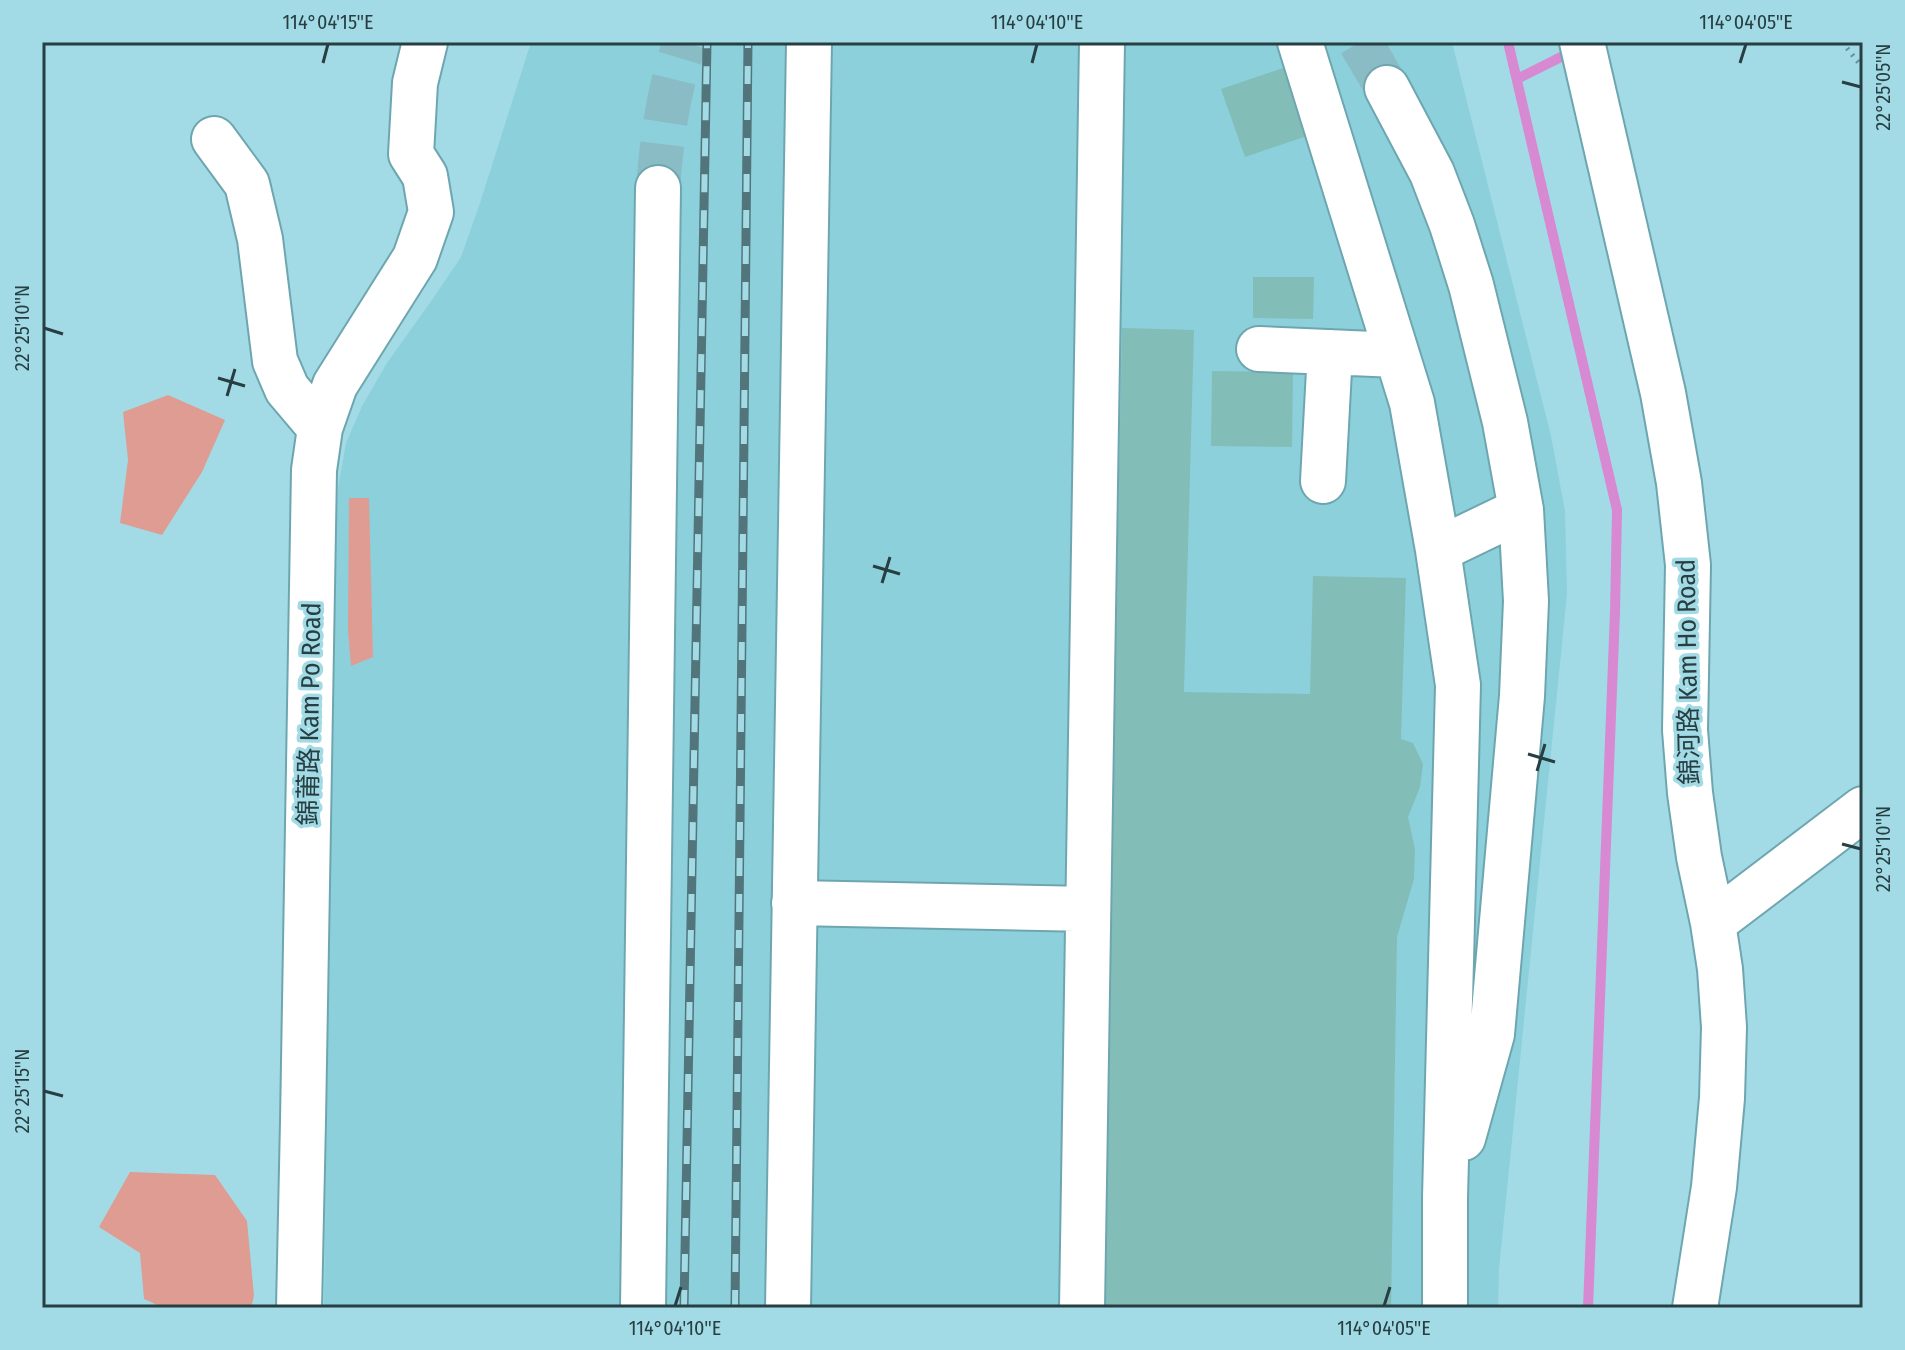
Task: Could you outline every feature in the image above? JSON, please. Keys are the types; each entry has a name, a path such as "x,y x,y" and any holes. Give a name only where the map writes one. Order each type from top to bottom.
{"street":[{"name":"錦莆路 Kam Po Road","path":"299,1308 314,485 320,428 335,385 415,258 431,212 425,176 411,154 415,83 425,42"},
{"path":"788,1308 809,42"},
{"path":"1082,1308 1102,42"},
{"path":"1300,42 1412,403 1458,685 1445,1308"},
{"name":"錦河路 Kam Ho Road","path":"1582,42 1663,393 1679,483 1688,565 1685,730 1699,857 1720,969 1724,1027 1722,1098 1714,1187 1695,1308"},
{"path":"1387,88 1432,173 1471,285 1505,422 1521,510 1526,601 1522,696 1492,1034 1445,1198"},
{"path":"214,139 247,184 260,239 275,361 287,389 320,428"},
{"path":"643,1308 658,188"},
{"path":"1259,349 1397,355"},
{"path":"1323,481 1330,352"},
{"path":"1438,550 1521,510"},
{"path":"1458,685 1477,711 1489,714 1502,711 1522,696"},
{"path":"1713,923 1863,809"},
{"path":"794,903 1088,909"}],"path":[{"path":"1842,42 1863,68"}],"shaded area":[{"path":"531,42 1452,42 1551,436 1565,511 1567,594 1499,1269 1498,1308 324,1308 335,505 346,443 362,406 387,363 461,257"},
{"path":"168,395 225,420 202,472 162,535 120,523 128,460 123,412"},
{"path":"349,498 369,498 373,657 351,666 348,631"},
{"path":"130,1172 215,1175 247,1221 254,1296 251,1308 164,1308 144,1299 140,1253 99,1227"}],"building":[{"path":"1286,67 1310,135 1245,157 1221,89"},
{"path":"1253,277 1314,277 1313,319 1253,318"},
{"path":"1122,328 1194,330 1184,692 1310,694 1313,576 1406,578 1401,739 1413,743 1423,764 1420,787 1408,817 1415,849 1414,879 1397,937 1391,1308 1102,1308"},
{"path":"1212,371 1293,372 1292,447 1211,446"}],"waterway":[{"path":"1508,42 1617,510 1588,1308"},
{"path":"1517,79 1575,50"}],"tunnel":[{"path":"658,188 667,114 685,42"},
{"path":"1360,42 1387,88"}],"railway":[{"path":"684,1308 707,42"},
{"path":"735,1308 748,42"}]}
